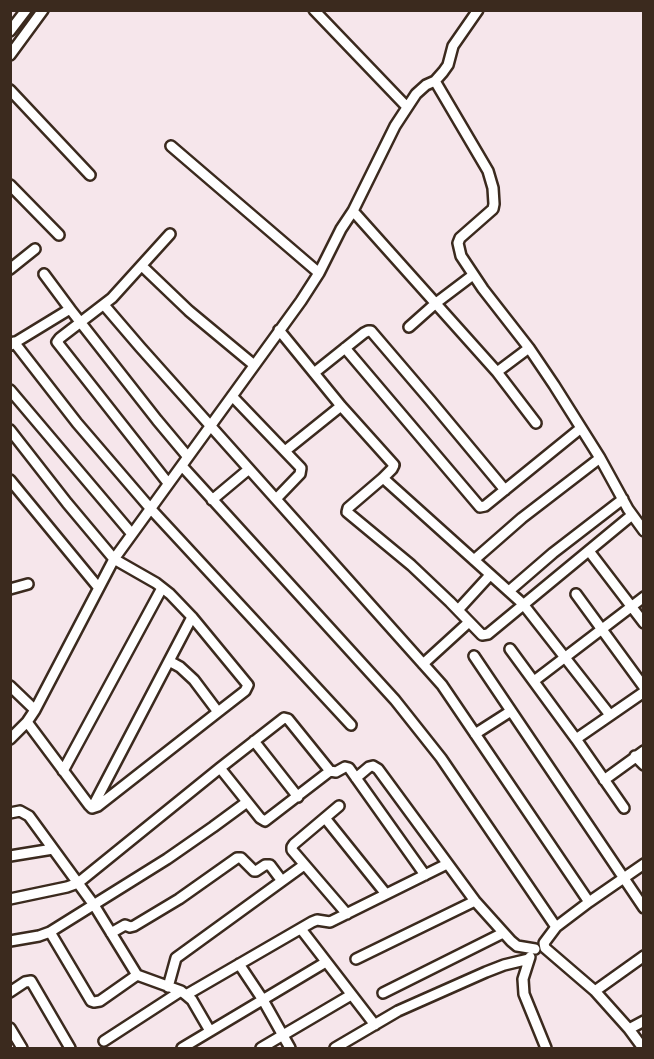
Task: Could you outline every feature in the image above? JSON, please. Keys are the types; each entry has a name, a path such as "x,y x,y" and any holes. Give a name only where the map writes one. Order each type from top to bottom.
{"street":[{"path":"11,28 26,10"},
{"path":"10,55 43,10"},
{"path":"314,10 407,107"},
{"path":"10,739 35,710 114,559 301,301 353,211 395,126 416,94 435,81 443,72 448,65 453,46 478,10"},
{"path":"435,81 488,171 494,188 493,209 464,234 458,243 461,256 472,275 529,348 554,385 600,458 622,500 644,531"},
{"path":"10,90 90,175"},
{"path":"171,146 319,273"},
{"path":"10,185 59,235"},
{"path":"353,211 497,372 536,423"},
{"path":"168,483 58,344 58,340 119,291 170,234"},
{"path":"10,269 35,249"},
{"path":"142,266 189,311 254,365"},
{"path":"44,274 188,457"},
{"path":"409,327 472,275"},
{"path":"104,305 442,685 589,902"},
{"path":"14,342 70,309"},
{"path":"10,330 14,342 77,423 150,508 351,725"},
{"path":"279,330 341,406 394,465 346,512 411,565 482,635 485,635 632,515"},
{"path":"314,373 368,331 374,333 505,490"},
{"path":"345,348 477,506 485,506 581,428"},
{"path":"497,372 529,348"},
{"path":"10,390 132,534"},
{"path":"232,396 300,465 301,472 276,499"},
{"path":"285,451 341,406"},
{"path":"10,430 114,559 162,588 192,617 248,685 245,691 98,806 92,807"},
{"path":"474,560 522,518 600,458"},
{"path":"182,466 395,700 441,758 556,927"},
{"path":"212,500 249,469"},
{"path":"382,478 523,604 610,715"},
{"path":"10,480 98,587"},
{"path":"509,591 553,553 622,500"},
{"path":"589,551 644,623"},
{"path":"458,610 490,574"},
{"path":"10,589 28,585"},
{"path":"63,771 162,588"},
{"path":"576,594 644,689 576,740"},
{"path":"534,681 644,597"},
{"path":"92,807 192,617"},
{"path":"423,664 469,622"},
{"path":"510,648 624,808"},
{"path":"474,657 644,908"},
{"path":"169,661 194,680 218,712"},
{"path":"10,686 35,710"},
{"path":"475,734 511,711"},
{"path":"10,899 78,883 281,719 286,718 330,771 336,772 347,767 425,875"},
{"path":"27,722 92,807"},
{"path":"254,741 298,797"},
{"path":"604,780 639,753 644,765"},
{"path":"356,778 369,767 373,766 378,769 475,901 503,933 517,946 536,949"},
{"path":"220,768 265,822 330,771"},
{"path":"10,941 50,932 167,859 247,802"},
{"path":"339,806 292,847 294,853 347,914"},
{"path":"10,813 20,811 26,813 94,905 137,975 184,993 192,1000 210,1031"},
{"path":"325,818 386,894"},
{"path":"10,856 53,849"},
{"path":"111,933 125,926 134,926 179,899 237,858 241,858 254,871 270,865 282,881"},
{"path":"104,1041 184,993 312,922 317,920 330,922 447,864"},
{"path":"546,1048 524,994 523,979 529,959 556,927 644,864"},
{"path":"168,987 176,958 304,865"},
{"path":"356,958 475,901"},
{"path":"301,929 375,1025"},
{"path":"50,932 94,1002 100,1001 137,975"},
{"path":"383,993 503,933"},
{"path":"544,943 545,948 553,956 595,991 643,1048"},
{"path":"595,991 644,956"},
{"path":"335,1048 398,1011 486,972 529,959"},
{"path":"182,1048 326,962"},
{"path":"239,964 263,1000 290,1048"},
{"path":"10,992 25,982 31,981 70,1048"},
{"path":"261,1048 351,995"},
{"path":"629,1029 644,1021"},
{"path":"10,1028 22,1048"}]}
